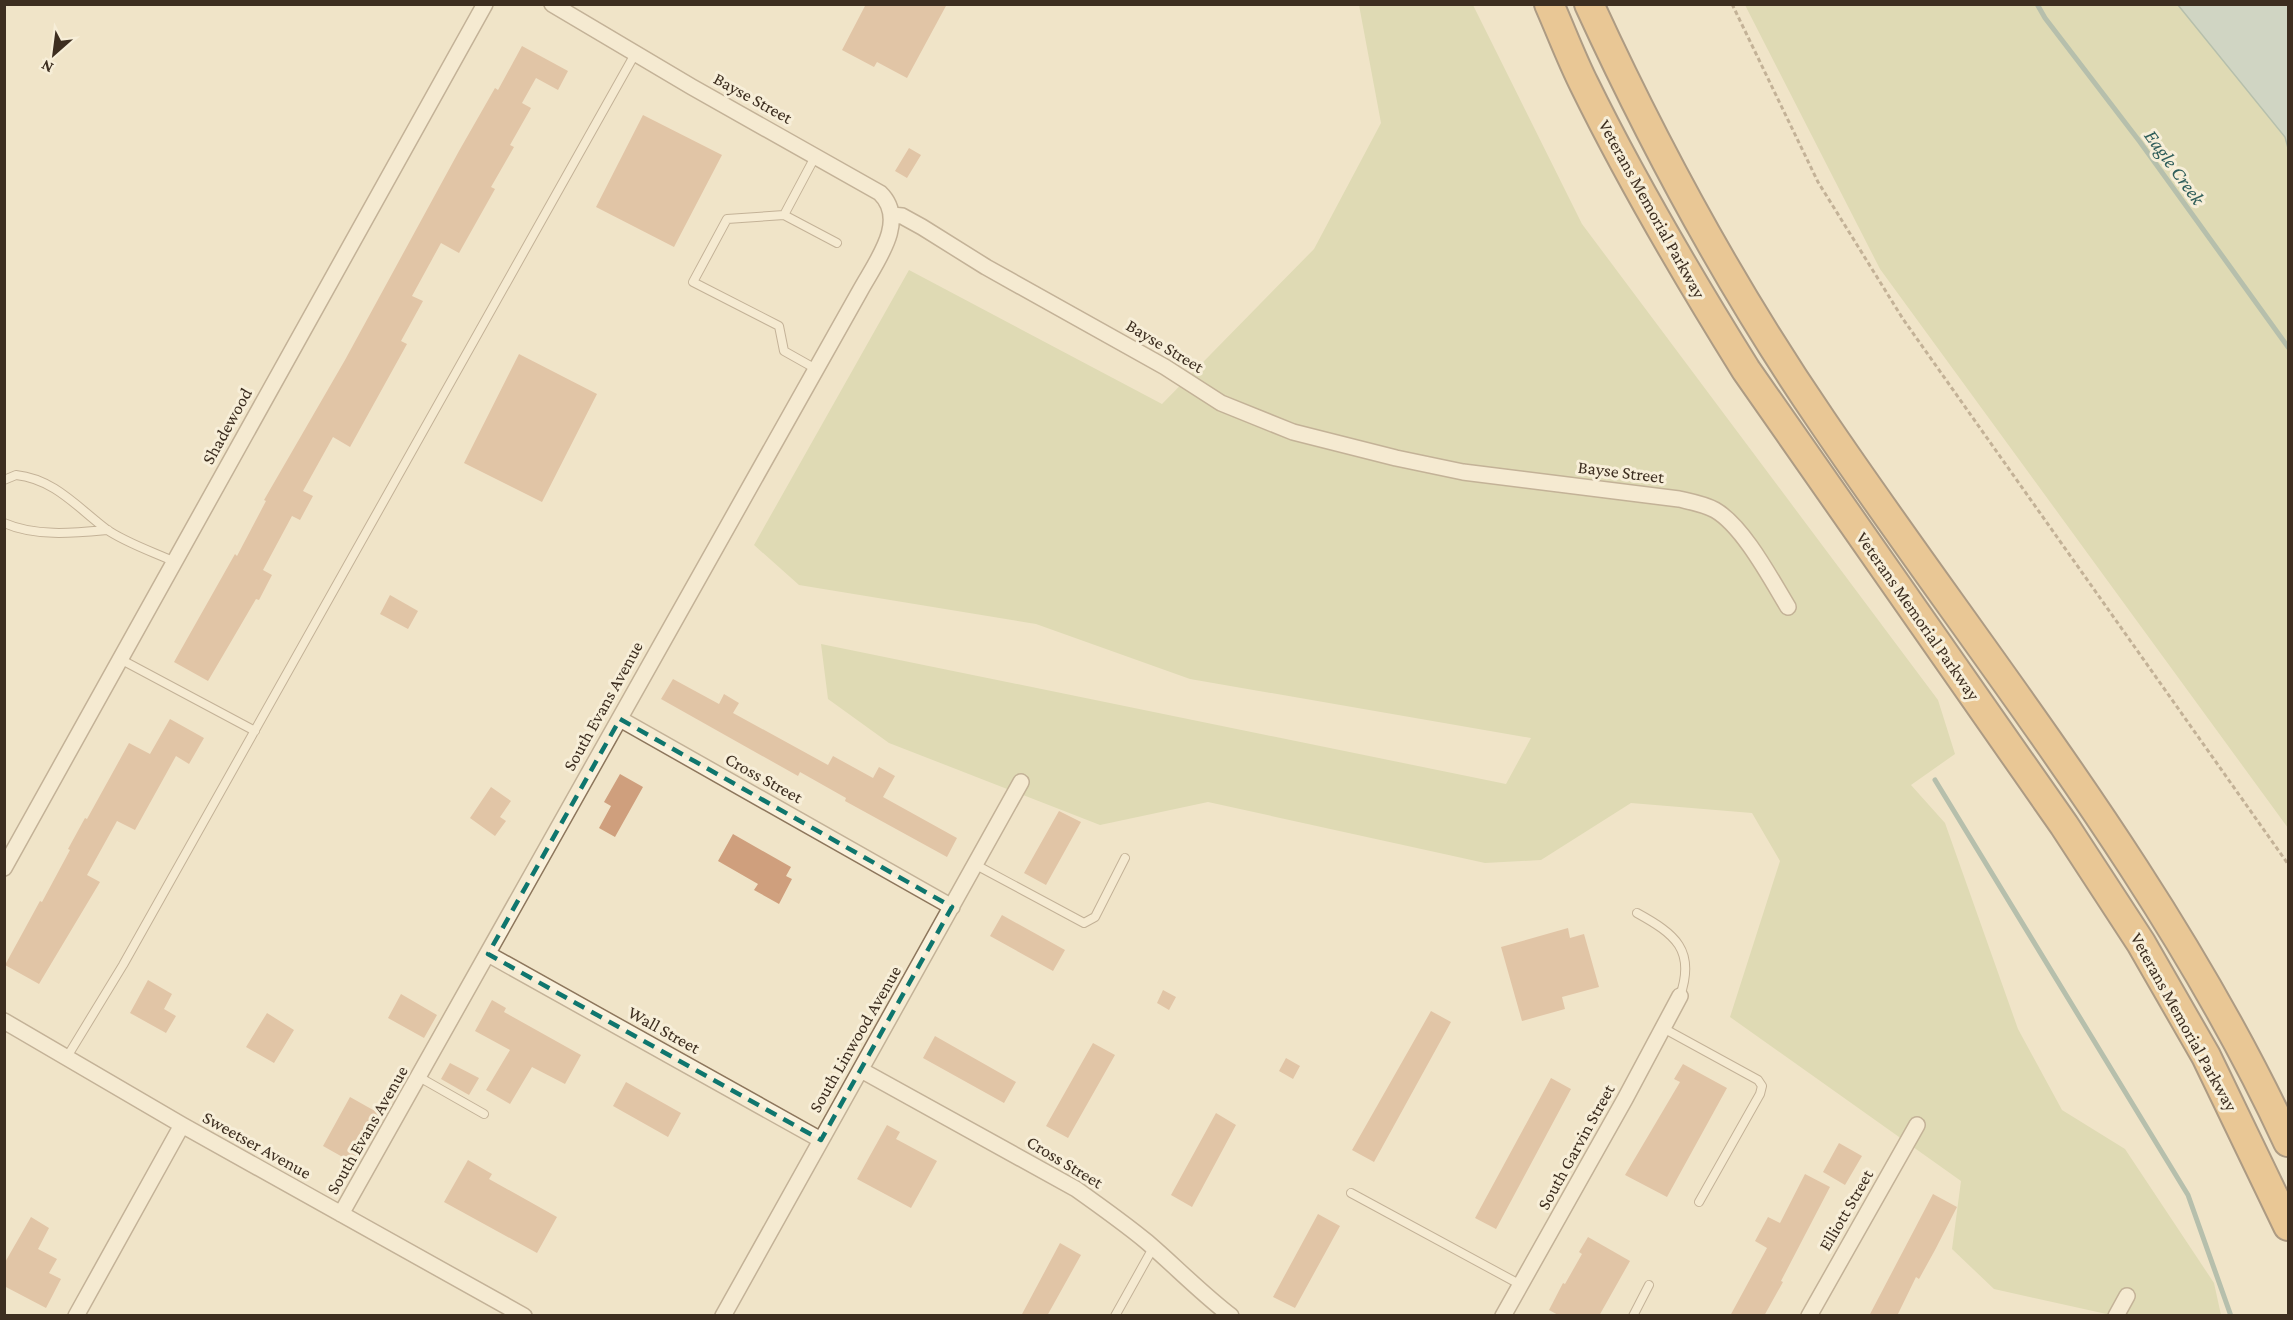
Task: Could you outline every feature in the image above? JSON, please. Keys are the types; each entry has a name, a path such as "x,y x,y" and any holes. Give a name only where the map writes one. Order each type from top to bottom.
{"highway":[{"name":"Veterans Memorial Parkway","path":"1549,4 1583,82 1650,210 1701,297 1746,370 2064,825 2141,943 2206,1056 2253,1148 2289,1226"},
{"name":"Veterans Memorial Parkway","path":"1589,4 1674,179 1746,303 1821,419 2114,837 2223,1014 2289,1142"}],"street":[{"name":"Shadewood","path":"4,868 485,4"},
{"name":"Bayse Street","path":"552,4 635,54 880,193 887,199 892,215 902,216 922,227 986,267 1165,367 1221,403 1293,432 1396,458 1463,472 1679,498 1704,505 1729,520 1788,607"},
{"name":"South Evans Avenue","path":"341,1214 816,369 888,237 892,215"},
{"name":"Cross Street","path":"620,719 952,907"},
{"name":"South Linwood Avenue","path":"723,1316 1021,782"},
{"name":"Wall Street","path":"488,954 820,1140"},
{"name":"South Garvin Street","path":"1503,1316 1680,996"},
{"name":"Sweetser Avenue","path":"4,1021 182,1125 524,1316"},
{"name":"Cross Street","path":"861,1070 1076,1189 1106,1209 1154,1248 1211,1301 1231,1316"},
{"path":"76,1316 182,1125"},
{"name":"Elliott Street","path":"1809,1316 1917,1125"},
{"path":"2116,1316 2127,1296"}],"lane":[{"path":"67,1057 123,964 255,731 635,54"},
{"path":"784,215 816,155"},
{"path":"816,369 784,351 779,326 693,282 727,219 784,215 837,243"},
{"path":"4,480 16,475 39,480 72,499 108,530 173,561"},
{"path":"4,523 38,531 65,533 108,530"},
{"path":"120,659 255,731"},
{"path":"976,865 1084,923 1095,917 1125,858"},
{"path":"1637,913 1666,929 1678,944 1686,961 1680,996"},
{"path":"1663,1028 1758,1080 1762,1086 1760,1094 1699,1202"},
{"path":"419,1077 484,1114"},
{"path":"1351,1192 1521,1285"},
{"path":"1115,1316 1154,1248"},
{"path":"1633,1316 1650,1285"}],"path":[{"path":"1732,4 1818,182 1903,319 2289,864"}],"highlighted area":[{"path":"620,719 952,907 821,1140 488,954"}],"green space":[{"path":"1359,5 1473,5 1582,224 1938,700 1955,754 1911,785 1945,823 2018,1029 2062,1110 2125,1149 2214,1283 2221,1315 2111,1315 1994,1289 1952,1249 1961,1181 1730,1017 1780,861 1752,813 1631,803 1541,860 1485,863 1208,802 1100,825 889,743 828,699 821,644 1506,784 1531,738 1190,679 1036,624 799,585 754,545 909,270 1162,404 1314,249 1381,123"},
{"path":"1745,5 2178,5 2285,137 2288,148 2288,828 1880,269"}],"water":[{"path":"2178,5 2288,5 2288,148 2285,137"}],"building":[{"path":"866,4 947,4 907,78 877,62 874,67 842,50"},
{"path":"522,46 568,71 558,90 536,78 522,103 531,108 510,145 514,147 491,187 495,189 459,253 441,243 412,296 423,301 401,341 407,344 350,447 333,437 303,491 313,496 300,520 292,516 263,570 272,575 208,681 174,662 235,554 237,556 266,501 264,500 345,360 459,151 495,88 498,90"},
{"path":"643,115 722,155 674,247 596,207"},
{"path":"909,148 921,155 907,178 895,171"},
{"path":"519,354 597,394 542,502 464,463"},
{"path":"390,595 418,611 408,629 380,614"},
{"path":"673,679 719,704 724,694 739,703 733,713 828,765 833,756 873,778 879,767 895,776 883,797 957,838 947,857 845,801 846,798 800,772 798,776 661,699"},
{"path":"170,719 204,738 189,764 176,756 135,830 117,821 87,875 100,882 39,984 5,965 40,901 42,902 85,818 87,819 129,743 150,754"},
{"path":"620,774 643,787 615,837 599,828 611,806 604,802"},
{"path":"491,787 511,801 500,817 506,821 495,836 470,818"},
{"path":"1059,811 1081,822 1046,885 1024,873"},
{"path":"733,834 791,867 786,876 792,879 779,904 754,890 758,884 718,861"},
{"path":"1002,915 1065,950 1053,971 990,936"},
{"path":"1568,928 1570,938 1584,934 1599,987 1562,997 1565,1009 1522,1021 1501,947"},
{"path":"148,980 172,994 164,1009 176,1016 166,1033 130,1013"},
{"path":"1163,990 1176,997 1169,1010 1157,1003"},
{"path":"401,994 437,1015 424,1038 388,1018"},
{"path":"492,1000 506,1008 504,1012 581,1055 565,1084 532,1067 510,1104 486,1090 510,1050 475,1031"},
{"path":"1431,1011 1451,1022 1374,1162 1352,1150"},
{"path":"267,1013 294,1030 274,1063 246,1047"},
{"path":"935,1036 1016,1082 1004,1103 923,1058"},
{"path":"1093,1043 1115,1055 1068,1138 1046,1126"},
{"path":"1286,1058 1300,1066 1293,1079 1279,1071"},
{"path":"450,1063 479,1078 469,1095 441,1079"},
{"path":"1683,1064 1727,1088 1667,1197 1625,1175 1680,1082 1674,1079"},
{"path":"1551,1078 1571,1089 1496,1229 1475,1218"},
{"path":"626,1082 681,1113 668,1137 613,1106"},
{"path":"350,1097 382,1115 355,1164 323,1146"},
{"path":"1216,1113 1236,1125 1192,1207 1171,1195"},
{"path":"887,1125 900,1132 896,1139 937,1161 911,1208 857,1179"},
{"path":"1839,1143 1862,1156 1845,1185 1823,1172"},
{"path":"468,1160 492,1174 489,1179 557,1217 537,1253 444,1202"},
{"path":"1805,1174 1830,1187 1781,1281 1783,1282 1764,1316 1730,1316 1767,1248 1755,1241 1768,1217 1780,1223"},
{"path":"1933,1194 1957,1207 1935,1250 1919,1279 1916,1277 1897,1316 1869,1316"},
{"path":"1318,1214 1340,1226 1295,1308 1273,1297"},
{"path":"31,1217 49,1228 38,1249 57,1259 49,1273 61,1279 46,1308 4,1286 4,1264"},
{"path":"1588,1237 1630,1261 1599,1316 1560,1316 1549,1310 1582,1254 1579,1252"},
{"path":"1060,1243 1081,1255 1047,1316 1021,1316"}],"waterway":[{"name":"Eagle Creek","path":"2037,4 2045,18 2140,142 2288,347"},
{"path":"1935,780 2188,1195 2231,1316"}]}
